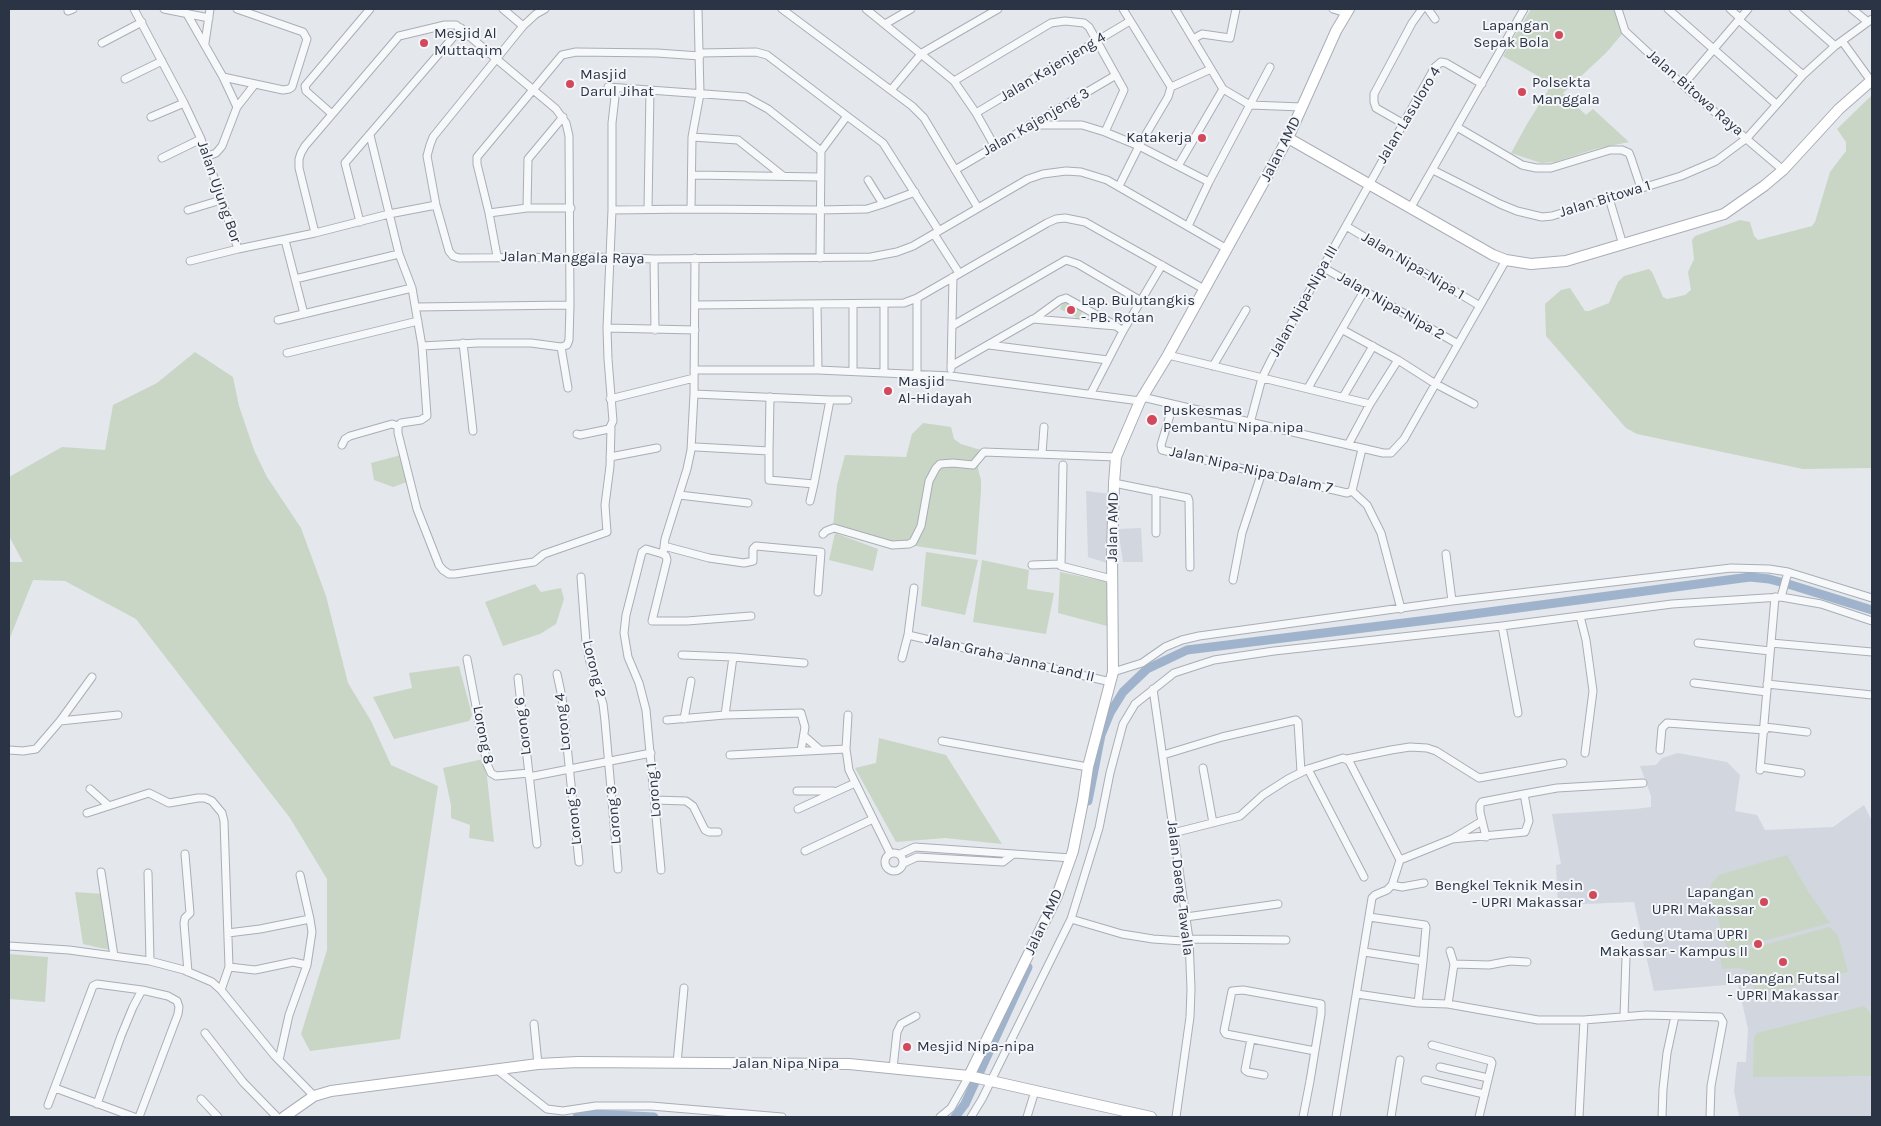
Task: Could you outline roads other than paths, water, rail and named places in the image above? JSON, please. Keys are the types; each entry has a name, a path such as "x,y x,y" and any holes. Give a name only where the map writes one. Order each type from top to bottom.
{"street":[{"name":"Jalan Ujung Bor","path":"134,9 184,103 208,156 238,249 436,205"},
{"path":"164,9 209,18"},
{"path":"204,43 210,9"},
{"path":"223,77 283,90 290,89 307,39 303,32 237,9"},
{"path":"332,114 306,91 305,86 370,9"},
{"path":"503,9 523,26"},
{"name":"Jalan Manggala Raya","path":"545,9 536,14 523,26 433,136 428,156 436,205 451,255 459,258 497,256 654,259 872,257 906,249 937,233 1028,179 1059,171 1092,174 1119,186 1227,249"},
{"path":"691,209 692,137 700,94 698,9"},
{"path":"782,9 891,90 924,118 978,208"},
{"path":"866,9 954,81 976,113 994,145"},
{"path":"885,24 912,9"},
{"path":"891,90 922,53 998,9"},
{"path":"1119,186 1139,146 1168,97 1170,88 1123,9"},
{"path":"1175,9 1223,89 1250,105 1302,107"},
{"path":"1193,39 1202,34 1225,39 1230,38 1233,32 1236,9"},
{"path":"1333,9 1347,11"},
{"path":"1404,124 1376,108 1374,94 1412,23 1422,9"},
{"path":"1428,9 1435,19"},
{"path":"1411,207 1524,9"},
{"name":"Jalan Bitowa Raya","path":"1618,9 1625,31 1683,85 1783,170"},
{"path":"1668,9 1776,104"},
{"path":"1730,9 1803,75"},
{"path":"1683,85 1748,9"},
{"path":"1793,9 1834,46"},
{"path":"1852,9 1870,20"},
{"name":"Jalan AMD","path":"971,1076 1057,896 1071,858 1088,767 1112,677 1112,578 1116,457 1141,399 1168,355 1288,138 1336,31 1347,11"},
{"path":"187,14 223,77 237,106"},
{"name":"Jalan Bitowa 1","path":"1433,170 1500,204 1517,211 1542,217 1552,216 1701,168 1716,161 1747,138 1803,75 1834,46 1870,20"},
{"path":"954,81 1057,21 1084,23 1097,41 1124,92 1104,132"},
{"name":"Jalan Kajenjeng 4","path":"976,113 1130,21"},
{"path":"102,43 142,22"},
{"path":"315,233 299,159 305,146 399,36 444,25 461,28 556,109 563,117 569,136 570,306 569,340 567,345 561,347 531,343 464,343 422,346"},
{"path":"360,222 345,164 461,28"},
{"path":"1288,138 1493,255 1506,260 1531,264 1566,262 1724,214 1764,186 1783,170 1839,109 1872,80 1842,41"},
{"path":"497,256 477,157 562,55 571,53 700,54 756,52 767,55 884,143 915,192 937,233 956,275 951,376"},
{"path":"125,78 162,61"},
{"name":"Jalan Lasuloro 4","path":"1369,184 1439,62 1446,63 1482,84"},
{"path":"1188,226 1270,66"},
{"path":"1170,88 1211,69"},
{"name":"Jalan Kajenjeng 3","path":"955,170 994,145 1116,75"},
{"path":"208,156 216,153 222,146 237,106 255,84"},
{"path":"398,426 417,509 439,565 450,574 534,562 544,554 607,532 605,505 613,419 610,399 607,328 612,210 612,88 746,97 752,99 789,126 820,151"},
{"path":"1178,166 1223,89"},
{"path":"648,209 650,90"},
{"path":"151,117 184,103"},
{"path":"820,258 820,151 848,116"},
{"path":"526,208 528,158 563,117"},
{"path":"1029,125 1082,125 1139,146 1209,182"},
{"path":"1457,127 1522,165 1536,168 1551,168 1610,150 1622,150 1628,153 1631,158 1641,188"},
{"path":"370,135 399,254 412,288 422,346 427,416 421,420 401,423 398,426"},
{"path":"692,137 738,140 784,176"},
{"path":"162,158 201,140"},
{"path":"692,175 820,178"},
{"path":"868,180 883,204"},
{"name":"Jalan Nipa-Nipa III","path":"1250,423 1262,378 1369,184"},
{"path":"612,210 867,209 915,192"},
{"path":"1609,198 1623,245"},
{"path":"188,210 221,200"},
{"path":"489,213 526,208 570,208"},
{"path":"695,305 904,303 918,298 1047,223 1065,218 1085,222 1204,289"},
{"name":"Jalan Nipa-Nipa 1","path":"1346,226 1480,306"},
{"path":"285,240 304,314"},
{"path":"190,261 238,249"},
{"path":"295,279 399,254"},
{"path":"695,258 694,394 691,450 663,550 667,560 652,621 687,621 751,616"},
{"path":"654,259 655,330"},
{"path":"952,326 1066,260 1078,264 1142,301"},
{"path":"610,399 694,374 818,370 951,376 1141,399 1387,454 1397,448 1404,439 1434,383 1506,260"},
{"path":"1091,393 1123,331 1162,264"},
{"name":"Jalan Nipa-Nipa 2","path":"1324,268 1458,344"},
{"path":"278,320 412,288"},
{"path":"1308,388 1364,291"},
{"path":"917,374 918,298"},
{"path":"951,366 1066,298 1123,331"},
{"path":"817,304 818,370"},
{"path":"853,371 854,304"},
{"path":"884,304 884,372"},
{"path":"416,307 570,306"},
{"path":"1214,366 1246,310"},
{"path":"1033,319 1116,326"},
{"path":"287,353 418,321"},
{"path":"607,328 694,330"},
{"path":"1343,330 1474,404"},
{"path":"464,343 473,431"},
{"path":"988,345 1108,360"},
{"path":"1343,397 1373,346"},
{"path":"561,347 568,388"},
{"path":"1168,355 1370,404"},
{"path":"1348,446 1370,404 1398,360"},
{"path":"694,394 848,400"},
{"path":"770,397 769,480 814,484"},
{"path":"810,501 830,400"},
{"name":"Jalan Nipa-Nipa Dalam 7","path":"1173,405 1161,445 1162,450 1347,493 1352,489"},
{"path":"342,445 345,439 350,436 392,424 398,426"},
{"path":"1042,454 1044,427"},
{"path":"578,434 611,428"},
{"path":"696,447 769,451"},
{"path":"610,457 657,448"},
{"path":"1362,449 1352,489 1367,505 1380,533 1401,609"},
{"path":"823,534 834,528 892,545 909,544 916,538 921,526 931,474 938,466 953,463 973,465 981,453 1116,457"},
{"path":"1060,564 1062,465"},
{"path":"1233,580 1242,533 1262,472"},
{"path":"1114,483 1186,497 1189,501 1190,567"},
{"path":"1156,490 1156,533"},
{"path":"679,495 748,503"},
{"path":"663,550 744,563 753,561 753,549 756,546 821,552 818,592"},
{"name":"Lorong 1","path":"661,870 646,710 639,683 628,657 624,633 626,615 642,552 646,549 663,550"},
{"path":"1446,554 1452,600"},
{"path":"1032,565 1060,564 1066,569 1112,578"},
{"path":"1112,677 1142,663 1165,647 1199,636 1401,609 1452,600 1731,568 1769,569 1787,576 1872,598"},
{"path":"1787,576 1780,595 1771,643 1765,729 1760,768 1801,773"},
{"name":"Lorong 2","path":"581,577 586,643 603,704 610,762"},
{"name":"Jalan Graha Janna Land II","path":"902,658 908,635 914,588"},
{"path":"971,1117 1071,919 1098,828 1123,724 1135,704 1174,673 1214,660 1672,604 1780,595 1821,604 1872,621"},
{"path":"1580,616 1586,640 1593,691 1585,753"},
{"path":"1502,626 1518,713"},
{"name":"Jalan Graha Janna Land II","path":"908,635 1112,677"},
{"path":"1698,643 1770,652"},
{"path":"1771,643 1872,652"},
{"path":"682,655 733,657 804,664"},
{"path":"725,715 733,657"},
{"name":"Lorong 8","path":"467,659 487,764 491,773 496,776 529,775"},
{"name":"Lorong 4","path":"557,674 562,697 569,769"},
{"path":"9,750 23,751 36,749 60,721 92,677"},
{"name":"Lorong 6","path":"518,678 537,844"},
{"path":"684,719 690,681"},
{"path":"1694,683 1767,692"},
{"path":"1767,684 1872,695"},
{"name":"Jalan Daeng Tawalla","path":"1153,690 1189,940 1190,1017 1176,1117"},
{"path":"667,720 725,715 801,713 805,727 801,751"},
{"path":"60,721 118,715"},
{"path":"848,715 846,749 849,770 890,853"},
{"path":"1163,755 1222,737 1296,720 1298,722 1304,770 1364,877"},
{"path":"1660,750 1662,728 1667,724 1807,732"},
{"path":"804,736 820,750"},
{"path":"942,740 1088,767"},
{"path":"1173,833 1240,816 1263,795 1304,770 1336,758 1347,759 1410,747 1427,748 1436,751 1479,778 1563,763"},
{"path":"730,755 846,749"},
{"path":"529,775 610,762 651,753"},
{"path":"1336,1117 1373,896 1386,891 1392,885 1400,860 1350,761 1347,759"},
{"name":"Lorong 3","path":"610,762 618,869"},
{"path":"1203,768 1213,824"},
{"name":"Lorong 5","path":"569,769 579,862"},
{"path":"798,809 855,783"},
{"path":"1486,837 1480,808 1482,802 1557,788 1643,783"},
{"path":"90,789 108,805"},
{"path":"797,791 836,792"},
{"path":"87,813 149,793 169,803 205,798 212,801 222,812 224,821 229,967 221,990"},
{"path":"1452,839 1486,837 1527,830 1529,821 1524,794"},
{"path":"655,800 686,801 693,806 705,830 718,832"},
{"path":"805,851 873,819"},
{"path":"1400,860 1452,839 1482,821"},
{"path":"890,853 900,854 915,847 1071,858"},
{"path":"890,853 884,861 888,869 898,870 904,863 917,857 1003,862 1012,855"},
{"path":"185,854 190,913 185,918 184,923 188,972"},
{"path":"900,854 904,863"},
{"path":"101,872 114,956"},
{"path":"148,873 150,961"},
{"path":"279,1060 289,1015 307,965 312,932 300,875"},
{"path":"1392,885 1402,887 1424,883"},
{"path":"1186,917 1278,904"},
{"path":"1369,916 1425,925 1424,961 1418,1003"},
{"path":"228,933 310,919"},
{"path":"1071,919 1122,934 1153,939 1183,941 1286,940"},
{"path":"9,946 69,950 150,961 188,972 212,982 221,990 279,1060 314,1096 284,1117"},
{"path":"1448,1004 1454,964 1450,951"},
{"path":"1364,952 1424,961"},
{"path":"1624,1017 1626,957"},
{"path":"229,967 255,970 293,962 307,965"},
{"path":"1454,964 1489,965 1527,962"},
{"path":"48,1106 92,986 97,984 142,990 168,996 177,1001 179,1007 139,1117"},
{"path":"677,1063 684,988"},
{"path":"97,1104 121,1036 142,990"},
{"path":"1303,1117 1315,1051 1322,1009 1319,1002 1233,990 1224,1033 1315,1051"},
{"path":"1357,994 1418,1003 1448,1004 1538,1020 1584,1020 1646,1015 1717,1017 1722,1020 1711,1086 1710,1117"},
{"path":"893,1068 897,1032 901,1024 916,1016"},
{"path":"1662,1117 1667,1053 1675,1016"},
{"path":"1579,1117 1584,1020"},
{"path":"534,1024 538,1064"},
{"path":"205,1033 243,1082 277,1117"},
{"path":"1251,1039 1245,1070 1264,1075"},
{"path":"1432,1045 1490,1060 1492,1063 1479,1117"},
{"path":"1391,1117 1400,1060"},
{"name":"Jalan Nipa Nipa","path":"314,1096 331,1091 538,1064 578,1062 849,1064 971,1076 1101,1104 1134,1116 1151,1117"},
{"path":"1440,1067 1488,1078"},
{"path":"496,1069 547,1108 563,1111 596,1106 651,1106 782,1117"},
{"path":"940,1117 952,1108 971,1076"},
{"path":"1425,1080 1484,1094"},
{"path":"55,1088 134,1117"},
{"path":"1027,1117 1035,1091"},
{"path":"201,1099 218,1117"},
{"path":"547,1108 548,1117"}],"waterway":[{"path":"1088,801 1101,735 1110,713 1123,692 1147,669 1187,650 1750,577 1788,584 1872,610"},
{"path":"955,1117 965,1104 1028,967"},
{"path":"577,1117 593,1114 654,1117"}],"place":[{"name":"Lapangan Sepak Bola","path":"1559,35"},
{"name":"Mesjid Al Muttaqim","path":"424,43"},
{"name":"Masjid Darul Jihat","path":"570,84"},
{"name":"Polsekta Manggala","path":"1522,92"},
{"name":"Katakerja","path":"1202,138"},
{"name":"Lap. Bulutangkis - PB. Rotan","path":"1071,310"},
{"name":"Masjid Al-Hidayah","path":"888,391"},
{"name":"Puskesmas Pembantu Nipa nipa","path":"1152,420"},
{"name":"Bengkel Teknik Mesin - UPRI Makassar","path":"1593,895"},
{"name":"Lapangan UPRI Makassar","path":"1764,902"},
{"name":"Gedung Utama UPRI Makassar - Kampus II","path":"1758,944"},
{"name":"Lapangan Futsal - UPRI Makassar","path":"1783,962"},
{"name":"Mesjid Nipa-nipa","path":"907,1047"}]}
